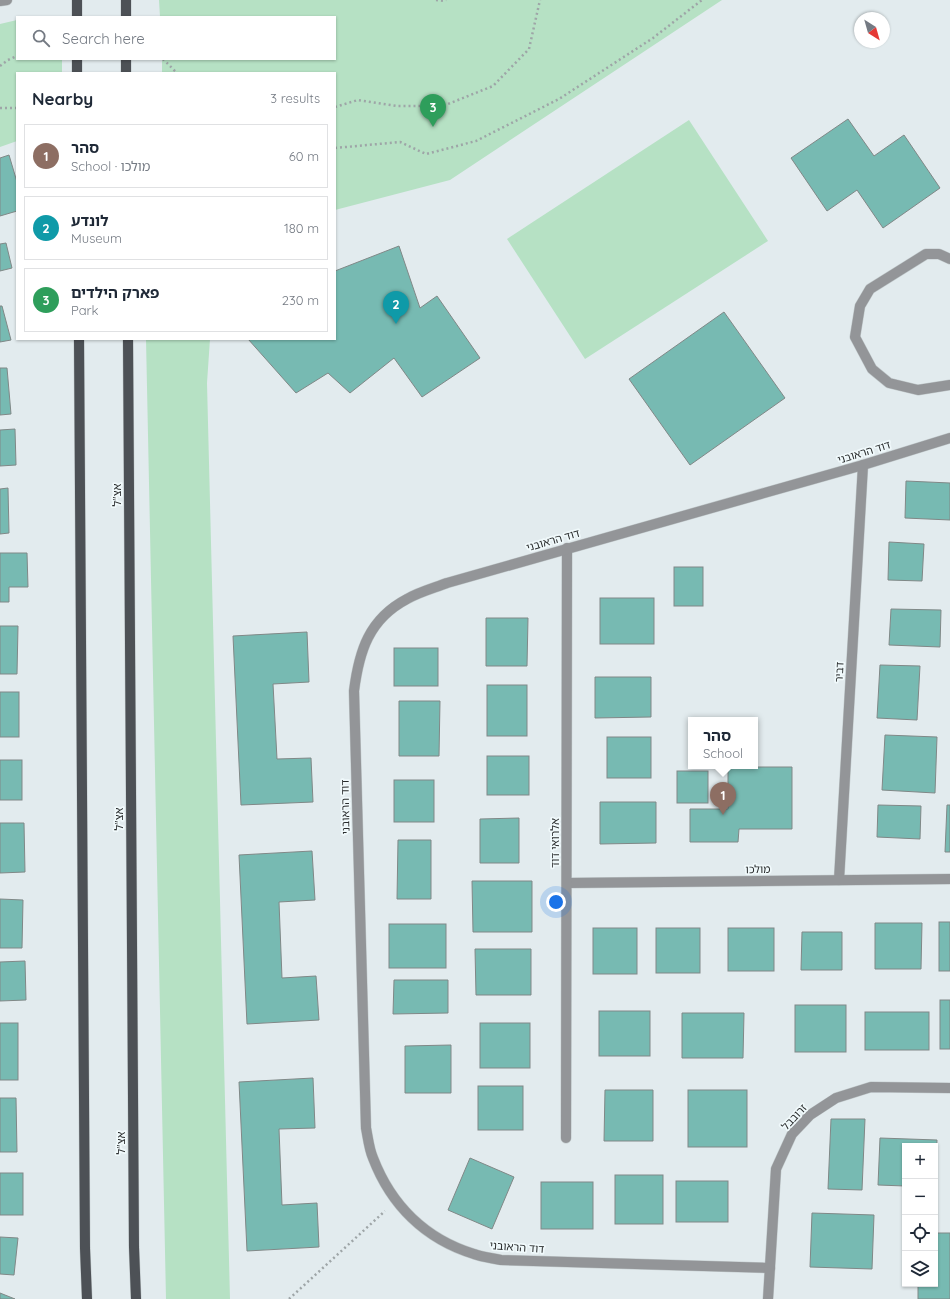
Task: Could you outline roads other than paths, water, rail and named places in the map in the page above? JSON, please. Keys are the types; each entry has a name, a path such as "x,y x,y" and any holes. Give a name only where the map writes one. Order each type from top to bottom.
{"main road":[{"path":"77,0 77,16"},
{"path":"126,0 126,16"},
{"path":"77,60 77,72"},
{"path":"126,60 126,72"},
{"path":"79,340 84,1224 87,1299"},
{"name":"אצ\"ל","path":"128,340 134,1239 136,1299"}],"street":[{"path":"0,1 7,0"},
{"path":"950,259 939,254 926,254 870,289 860,306 855,337 872,369 889,383 918,390 950,385"},
{"name":"דוד הראובני","path":"770,1268 501,1260 475,1255 437,1238 417,1223 395,1201 384,1183 372,1157 366,1128 354,691 357,671 363,647 371,632 385,613 407,598 447,582 863,465 950,438"},
{"name":"דביר","path":"839,880 863,465"},
{"name":"אלרואי דוד","path":"566,1138 567,548"},
{"name":"מולכו","path":"567,883 950,879"},
{"name":"זרובבל","path":"768,1299 776,1169 792,1134 810,1115 836,1098 871,1087 950,1088"}],"place":[{"name":"פארק הילדים","path":"433,127"},
{"name":"לונדע","path":"396,324"},
{"name":"סהר","path":"723,815"}]}
